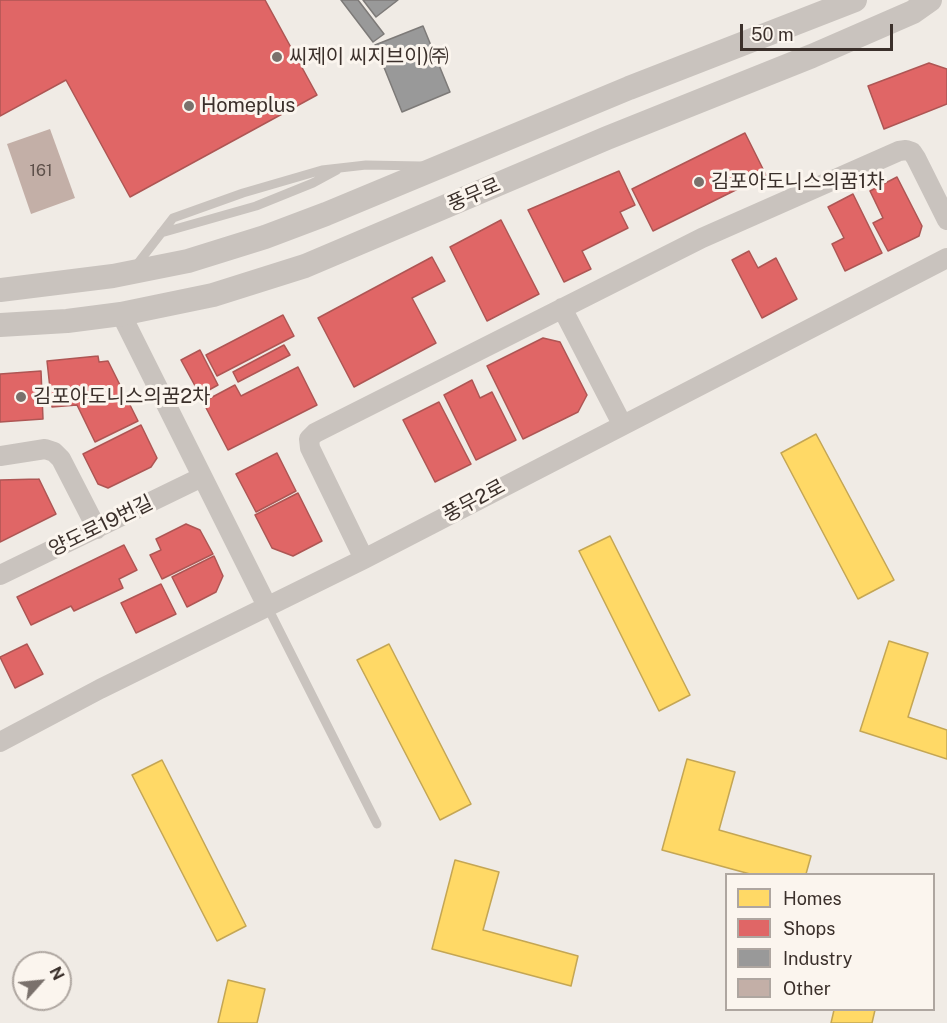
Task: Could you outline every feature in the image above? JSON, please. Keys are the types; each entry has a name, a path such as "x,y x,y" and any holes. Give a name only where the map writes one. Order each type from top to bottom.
{"street":[{"name":"풍무로","path":"0,290 80,281 188,261 266,237 440,168 629,88 855,0"},
{"name":"풍무로","path":"0,325 67,321 121,314 213,295 305,266 617,133 812,56 913,12 930,0"},
{"path":"364,559 310,448 309,440 312,436 702,238 899,151 912,152 947,220"},
{"name":"풍무2로","path":"0,742 100,689 364,559 947,258"},
{"path":"562,308 622,424"},
{"path":"121,314 267,606"},
{"path":"0,456 45,449 54,452 61,459 97,529"},
{"name":"양도로19번길","path":"0,575 202,477"}],"lane":[{"path":"130,272 173,218 297,176 342,167 396,164 440,168"},
{"path":"161,233 289,193 342,167"},
{"path":"267,606 376,824"}],"building: Homes":[{"path":"816,434 894,580 858,599 781,453"},
{"path":"610,536 690,695 659,711 579,551"},
{"path":"889,641 928,653 908,717 947,730 947,759 860,731"},
{"path":"389,644 471,804 440,820 357,660"},
{"path":"687,759 735,772 719,830 811,856 806,873 746,873 662,850"},
{"path":"162,760 246,926 217,941 132,775"},
{"path":"455,860 499,872 483,930 578,956 571,986 432,949"},
{"path":"228,980 265,989 257,1023 218,1023"},
{"path":"834,1011 875,1011 872,1023 831,1023"}],"building: Shops":[{"name":"Homeplus","path":"0,0 265,0 317,95 130,197 66,80 0,116"},
{"path":"929,63 947,69 947,104 884,129 868,86"},
{"name":"김포아도니스의꿈1차","path":"745,133 766,175 653,231 632,189"},
{"path":"619,171 635,205 620,212 628,228 582,251 591,269 564,282 528,210"},
{"path":"897,177 922,226 919,236 888,251 873,223 883,218 870,191"},
{"path":"853,194 882,253 845,271 832,244 844,238 828,207"},
{"path":"501,220 539,294 487,321 450,247"},
{"path":"749,251 758,268 776,258 797,299 762,318 732,260"},
{"path":"432,257 445,281 412,298 436,343 354,387 318,318"},
{"path":"283,315 294,336 217,376 206,355"},
{"path":"543,338 560,342 587,395 578,412 523,439 487,366"},
{"path":"284,345 290,355 238,382 233,372"},
{"path":"200,350 218,385 200,395 181,360"},
{"path":"98,356 99,362 108,361 138,421 95,442 77,405 52,407 47,361"},
{"path":"298,367 317,405 228,450 203,402 235,385 241,396"},
{"name":"김포아도니스의꿈2차","path":"41,371 43,419 0,422 0,374"},
{"path":"472,380 480,398 492,392 516,440 476,460 444,395"},
{"path":"439,402 471,464 435,482 403,420"},
{"path":"141,425 157,458 151,467 108,488 98,484 83,454"},
{"path":"277,453 296,491 256,512 236,474"},
{"path":"39,479 56,514 0,542 0,480"},
{"path":"298,493 322,541 293,556 272,548 255,515"},
{"path":"186,524 200,530 213,554 162,579 150,555 161,550 156,539"},
{"path":"124,545 137,570 119,579 123,588 74,611 71,606 31,625 17,597"},
{"path":"214,556 223,576 216,592 187,607 172,577"},
{"path":"161,584 176,614 136,633 121,603"},
{"path":"27,644 43,674 15,688 0,657"}],"building: Industry":[{"path":"341,0 358,0 384,34 373,42"},
{"path":"363,0 398,0 376,17"},
{"path":"423,26 450,92 402,112 375,45"}],"building: Other":[{"path":"50,129 75,198 31,214 7,144"}],"place":[{"name":"씨제이 씨지브이)㈜","path":"277,57"},
{"name":"Homeplus","path":"189,106"},
{"name":"김포아도니스의꿈1차","path":"699,182"},
{"name":"김포아도니스의꿈2차","path":"21,397"}]}
